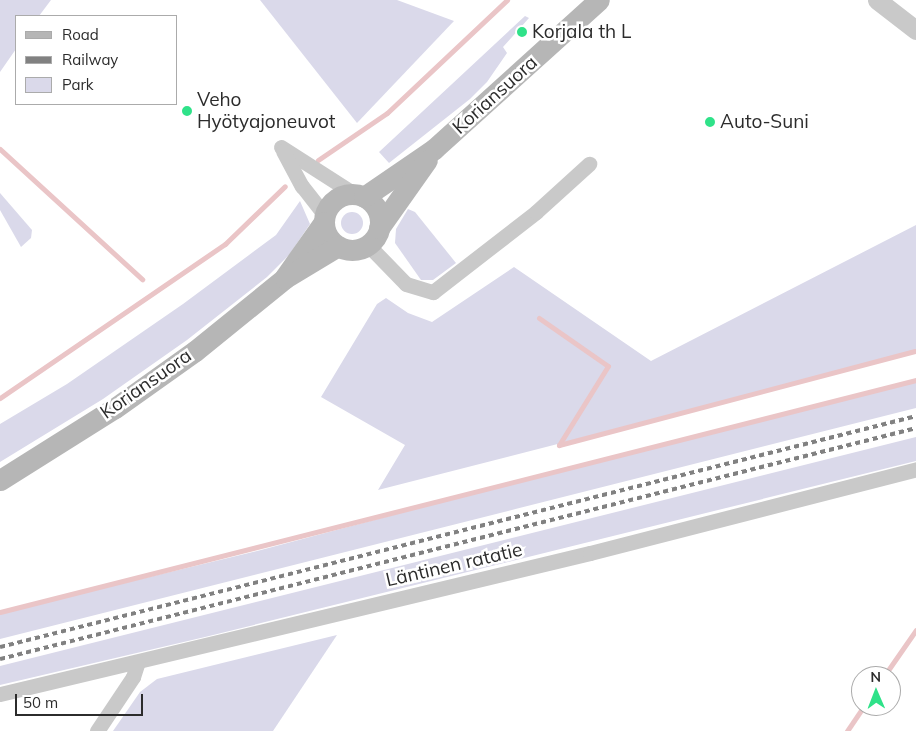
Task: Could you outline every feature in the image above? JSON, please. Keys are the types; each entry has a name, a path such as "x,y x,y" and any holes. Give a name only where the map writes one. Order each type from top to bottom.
{"main road":[{"name":"Koriansuora","path":"360,196 434,149 599,0"},
{"name":"Koriansuora","path":"373,237 406,194 434,149"},
{"path":"360,196 377,210 373,237 353,250 338,246 328,236 325,219 337,199 360,196"},
{"name":"Koriansuora","path":"285,278 325,219"},
{"name":"Koriansuora","path":"0,480 115,408 195,351 285,278 338,246"}],"street":[{"path":"877,0 916,30"},
{"path":"325,219 302,186 281,147 360,196"},
{"path":"373,237 406,284 433,292 536,212 589,164"},
{"name":"Läntinen ratatie","path":"0,694 590,553 916,468"},
{"path":"97,731 133,676 138,662"}],"green space":[{"path":"0,0 51,0 40,15 15,15 15,50 0,72"},
{"path":"260,0 397,0 454,21 357,123"},
{"path":"525,16 529,18 503,47 507,53 487,82 470,99 389,163 379,152"},
{"path":"0,193 32,230 31,238 21,247 0,210"},
{"path":"300,201 310,224 289,255 267,277 187,340 103,399 0,462 0,424 67,384 183,304 276,235"},
{"path":"408,209 415,212 456,263 433,280 421,280 395,243 396,229"},
{"path":"352,212 360,215 363,223 360,231 352,234 344,231 341,223 344,215"},
{"path":"916,225 916,352 378,490 405,445 321,397 377,304 386,298 408,313 432,322 514,267 651,361"},
{"path":"916,382 916,408 0,639 0,613 261,550 559,471"},
{"path":"916,437 916,461 205,637 0,685 0,666"},
{"path":"337,635 273,731 113,731 140,692 157,679"}],"waterway":[{"path":"318,160 387,113 507,0"},
{"path":"0,149 142,279"},
{"path":"0,398 225,244 285,186"},
{"path":"539,318 608,366 559,445 915,351"},
{"path":"0,612 916,380"},
{"path":"891,666 916,630"},
{"path":"847,731 857,716"}],"railway":[{"path":"0,647 916,416"},
{"path":"0,659 916,428"}],"place":[{"name":"Korjala th L","path":"522,32"},
{"name":"Veho Hyötyajoneuvot","path":"187,111"},
{"name":"Auto-Suni","path":"710,122"}]}
